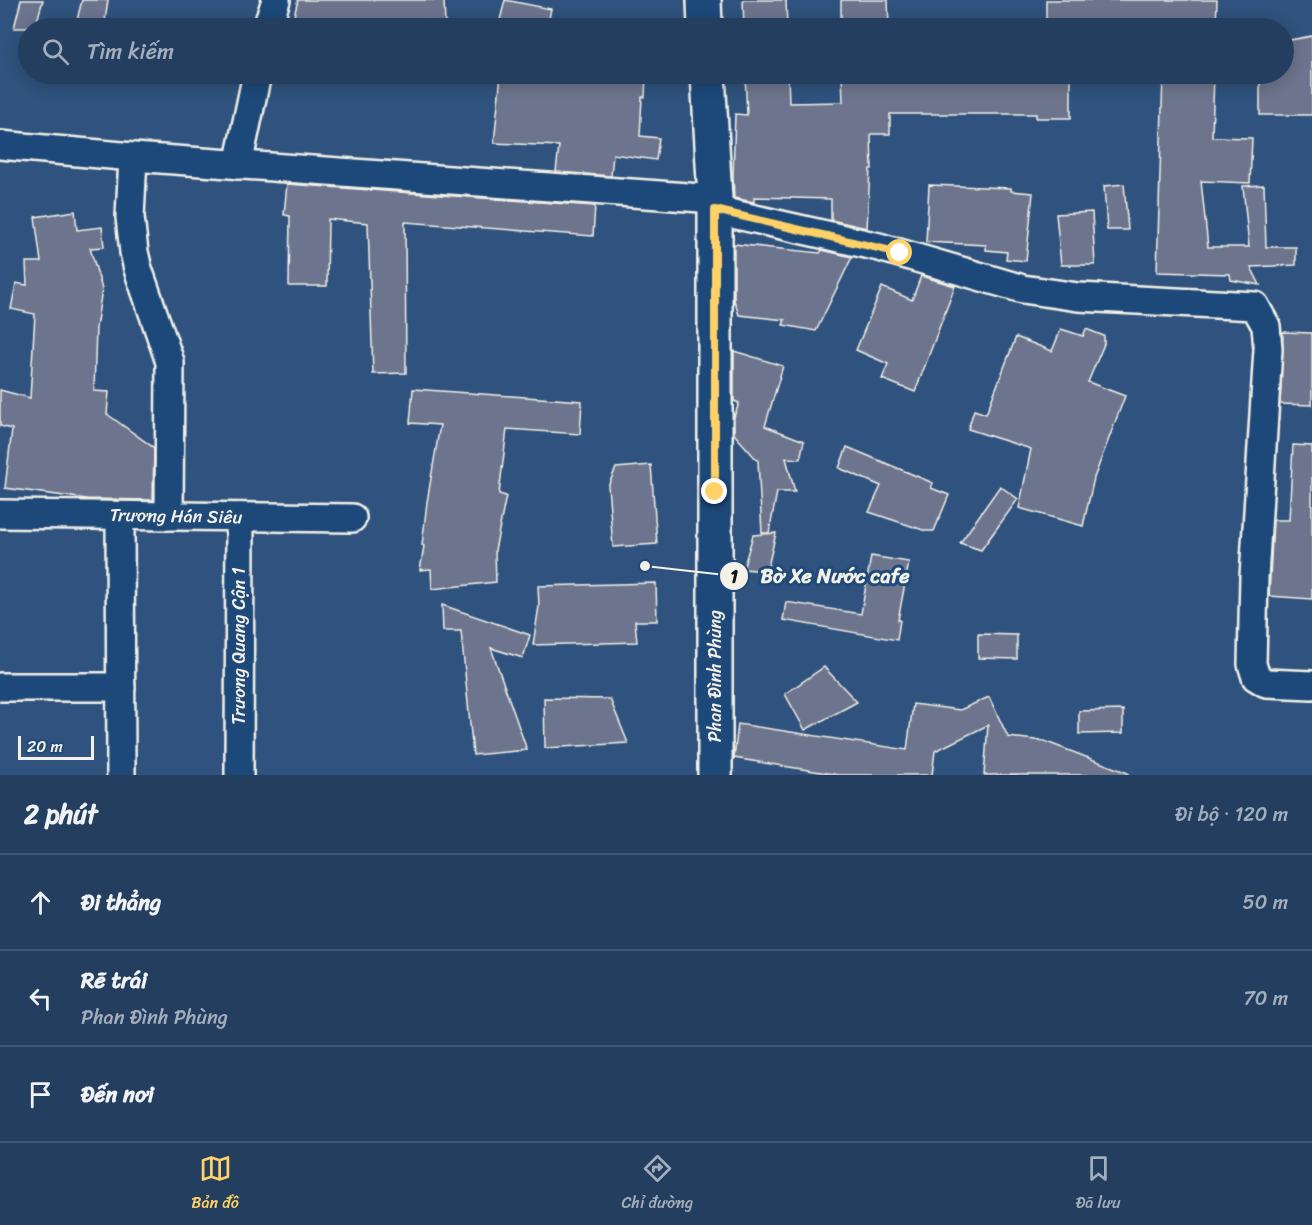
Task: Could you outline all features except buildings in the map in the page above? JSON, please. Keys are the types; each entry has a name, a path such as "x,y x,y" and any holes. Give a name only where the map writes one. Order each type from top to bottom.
{"street":[{"path":"270,18 276,0"},
{"path":"704,0 705,18"},
{"path":"238,165 255,84"},
{"name":"Phan Đình Phùng","path":"709,84 715,205 715,775"},
{"path":"0,145 715,205 879,247 1023,289 1078,297 1255,306 1266,326 1268,349 1255,565 1252,664 1256,677 1266,683 1312,685"},
{"path":"133,157 130,217 134,252 170,362 169,516"},
{"name":"Trương Hán Siêu","path":"0,514 352,519"},
{"path":"120,516 121,775"},
{"name":"Trương Quang Cận 1","path":"239,775 240,517"},
{"path":"0,687 121,687"}],"place":[{"name":"Bờ Xe Nước cafe","path":"645,566"}],"route":[{"path":"715,492 715,210 900,253"}]}
